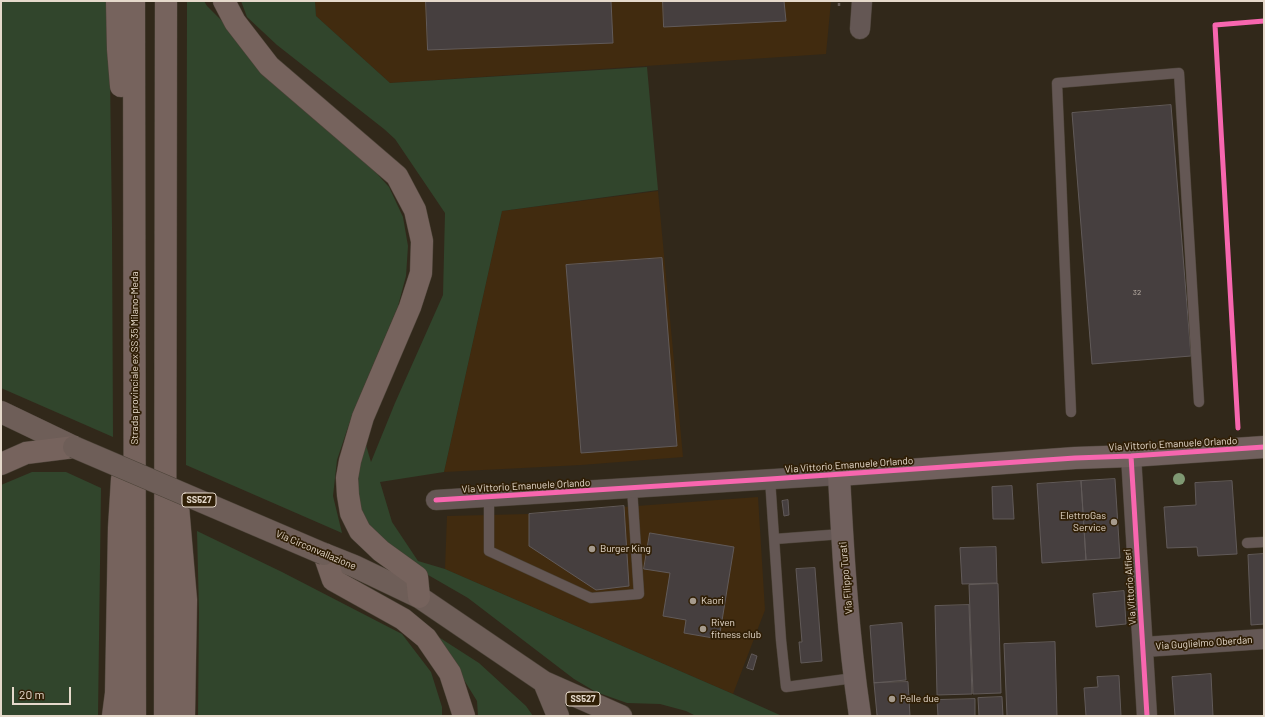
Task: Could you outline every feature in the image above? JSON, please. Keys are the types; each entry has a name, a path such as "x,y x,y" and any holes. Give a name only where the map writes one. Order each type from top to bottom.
{"highway":[{"path":"118,1 118,49 134,201"},
{"name":"Strada provinciale ex SS 35 Milano-Meda","path":"134,1 135,716"},
{"path":"165,716 166,1"},
{"path":"224,1 235,22 269,66 397,176 415,210 422,241 421,273 410,307 363,416 350,461 348,495 351,512 360,531 381,551 417,577 420,597"},
{"path":"113,716 116,693 118,528 120,492 135,363"},
{"path":"165,368 186,600 184,716"},
{"path":"1,464 26,453 74,447"},
{"path":"324,554 333,580 403,619 426,638 450,673 464,716"}],"main road":[{"name":"Via Circonvallazione","path":"1,412 74,447 354,566 420,597 544,682 621,716"},
{"name":"Via Circonvallazione","path":"1,422 74,447"},
{"name":"SS527","path":"544,682 558,716"}],"street":[{"path":"860,29 862,1"},
{"name":"Via Vittorio Emanuele Orlando","path":"436,500 1264,447"},
{"name":"Via Vittorio Alfieri","path":"1131,456 1144,647 1147,716"},
{"name":"Via Filippo Turati","path":"839,474 842,534 854,679 860,716"},
{"name":"Via Guglielmo Oberdan","path":"1144,647 1264,639"},
{"name":"Via Filippo Turati","path":"843,716 850,699 854,679"}],"lane":[{"path":"1072,412 1057,83 1179,73 1199,402"},
{"path":"770,479 781,640 786,687 854,679"},
{"path":"489,497 489,551 591,598 639,594 632,488"},
{"path":"775,540 842,534"},
{"path":"1247,543 1264,542"}],"path":[{"path":"839,1 839,6"}],"shaded area":[{"path":"315,1 831,1 826,54 390,83 316,16"},
{"path":"658,191 683,457 581,465 444,472 502,211"},
{"path":"758,497 765,610 733,694 445,569 447,516 529,514"}],"green space":[{"path":"1,1 109,1 113,437 1,388"},
{"path":"187,1 204,1 207,6 230,29 360,155 389,187 403,217 408,246 406,276 398,306 353,412 337,460 333,496 342,533 186,465"},
{"path":"241,1 315,1 316,16 390,83 647,67 658,190 502,211 444,472 380,482 392,522 418,561 445,569 782,716 696,716 686,711 660,704 627,703 596,692 574,679 468,598 397,557 369,531 356,498 363,435 371,462 395,403 443,295 445,213 395,139 277,45 247,17"},
{"path":"32,472 66,472 101,488 98,716 1,716 1,485"},
{"path":"197,531 282,572 402,634 431,672 442,707 442,716 198,716 199,612"},
{"path":"437,636 479,663 526,706 533,716 478,716 477,701"}],"building":[{"path":"426,1 611,1 613,43 428,50"},
{"path":"663,1 784,1 786,21 664,27"},
{"path":"1171,105 1191,356 1092,364 1072,113"},
{"path":"662,258 677,446 581,453 566,265"},
{"path":"1115,479 1120,558 1086,560 1081,481"},
{"path":"1081,481 1086,560 1042,563 1037,484"},
{"path":"1232,481 1237,554 1198,556 1197,547 1167,548 1164,507 1196,505 1195,483"},
{"path":"1012,486 1014,519 993,519 992,487"},
{"path":"788,500 789,515 784,516 782,501"},
{"path":"624,506 629,586 596,590 529,546 529,514"},
{"path":"650,533 734,547 719,639 684,633 686,620 663,616 670,573 644,569"},
{"path":"996,547 997,583 962,584 960,548"},
{"path":"1264,554 1264,624 1251,625 1248,555"},
{"path":"815,568 822,661 801,663 799,642 802,642 796,569"},
{"path":"998,584 1001,693 973,694 969,585"},
{"path":"1124,591 1126,624 1096,627 1093,594"},
{"path":"969,605 972,694 937,695 935,606"},
{"path":"902,623 906,680 874,683 870,626"},
{"path":"1055,642 1057,716 1007,716 1004,644"},
{"path":"752,654 757,656 753,670 747,668"},
{"path":"1211,674 1213,716 1175,716 1172,677"},
{"path":"1119,676 1121,716 1086,716 1084,688 1098,687 1097,677"},
{"name":"Pelle due","path":"908,682 910,716 877,715 874,683"},
{"path":"1002,697 1003,716 979,716 978,698"},
{"path":"975,699 975,716 938,716 937,700"}],"cycle path":[{"path":"1238,428 1215,25 1264,21"},
{"path":"436,500 1264,447"},
{"path":"1131,456 1147,716"}],"place":[{"name":"ElettroGas Service","path":"1114,522"},
{"name":"Burger King","path":"592,549"},
{"name":"Kaori","path":"693,601"},
{"name":"Riven fitness club","path":"703,629"},
{"name":"Pelle due","path":"892,699"}]}
